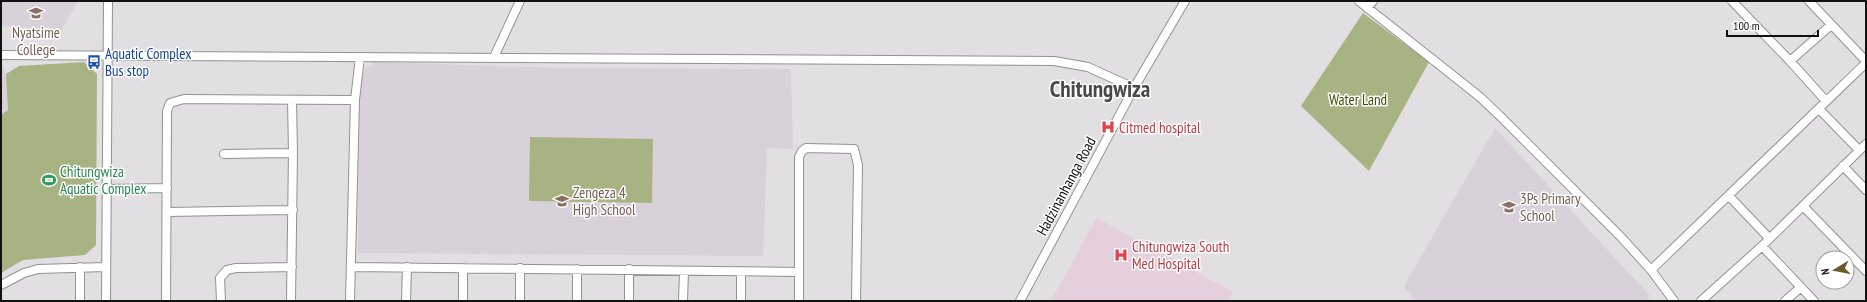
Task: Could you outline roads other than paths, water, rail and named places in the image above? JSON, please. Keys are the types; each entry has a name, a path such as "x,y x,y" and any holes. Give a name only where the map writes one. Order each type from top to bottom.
{"street":[{"path":"106,301 108,1"},
{"path":"494,57 520,1"},
{"name":"Hadzinanhanga Road","path":"1020,301 1134,88 1185,1"},
{"path":"1359,1 1480,97 1500,116 1620,236 1651,270 1674,301"},
{"path":"1367,8 1373,1"},
{"path":"1733,1 1826,101"},
{"path":"1651,270 1866,62 1809,1"},
{"path":"1790,61 1831,25"},
{"path":"1,55 1054,61 1088,67 1134,88"},
{"path":"350,301 355,100 360,57"},
{"path":"166,301 167,111 170,103 184,99 355,100"},
{"path":"291,301 294,153 292,100"},
{"path":"1819,109 1859,150"},
{"path":"1704,300 1762,246 1866,144"},
{"path":"800,301 800,153 806,148 854,149 858,165 856,301"},
{"path":"224,154 294,153"},
{"path":"1843,166 1866,190"},
{"path":"107,189 167,188"},
{"path":"1729,196 1769,238"},
{"path":"1803,206 1866,271"},
{"path":"167,212 293,210"},
{"path":"1762,246 1814,301"},
{"path":"1,285 24,273 38,269 106,267"},
{"path":"220,301 220,278 227,270 236,268 292,267"},
{"path":"352,267 799,272"},
{"path":"406,267 406,301"},
{"path":"80,268 80,301"},
{"path":"463,268 463,301"},
{"path":"520,268 520,301"},
{"path":"577,269 577,301"},
{"path":"629,269 629,301"},
{"path":"683,301 684,271"},
{"path":"741,272 741,301"},
{"path":"1785,301 1801,287"}],"place":[{"name":"Nyatsime College","path":"36,13"},
{"name":"Aquatic Complex Bus stop","path":"94,62"},
{"name":"Citmed hospital","path":"1108,127"},
{"name":"Chitungwiza Aquatic Complex","path":"49,180"},
{"name":"Zengeza 4 High School","path":"562,201"},
{"name":"3Ps Primary School","path":"1509,207"},
{"name":"Chitungwiza South Med Hospital","path":"1121,255"}],"district":[{"name":"Chitungwiza","path":"1100,88"}],"park label":[{"name":"Water Land","path":"1358,99"}]}
